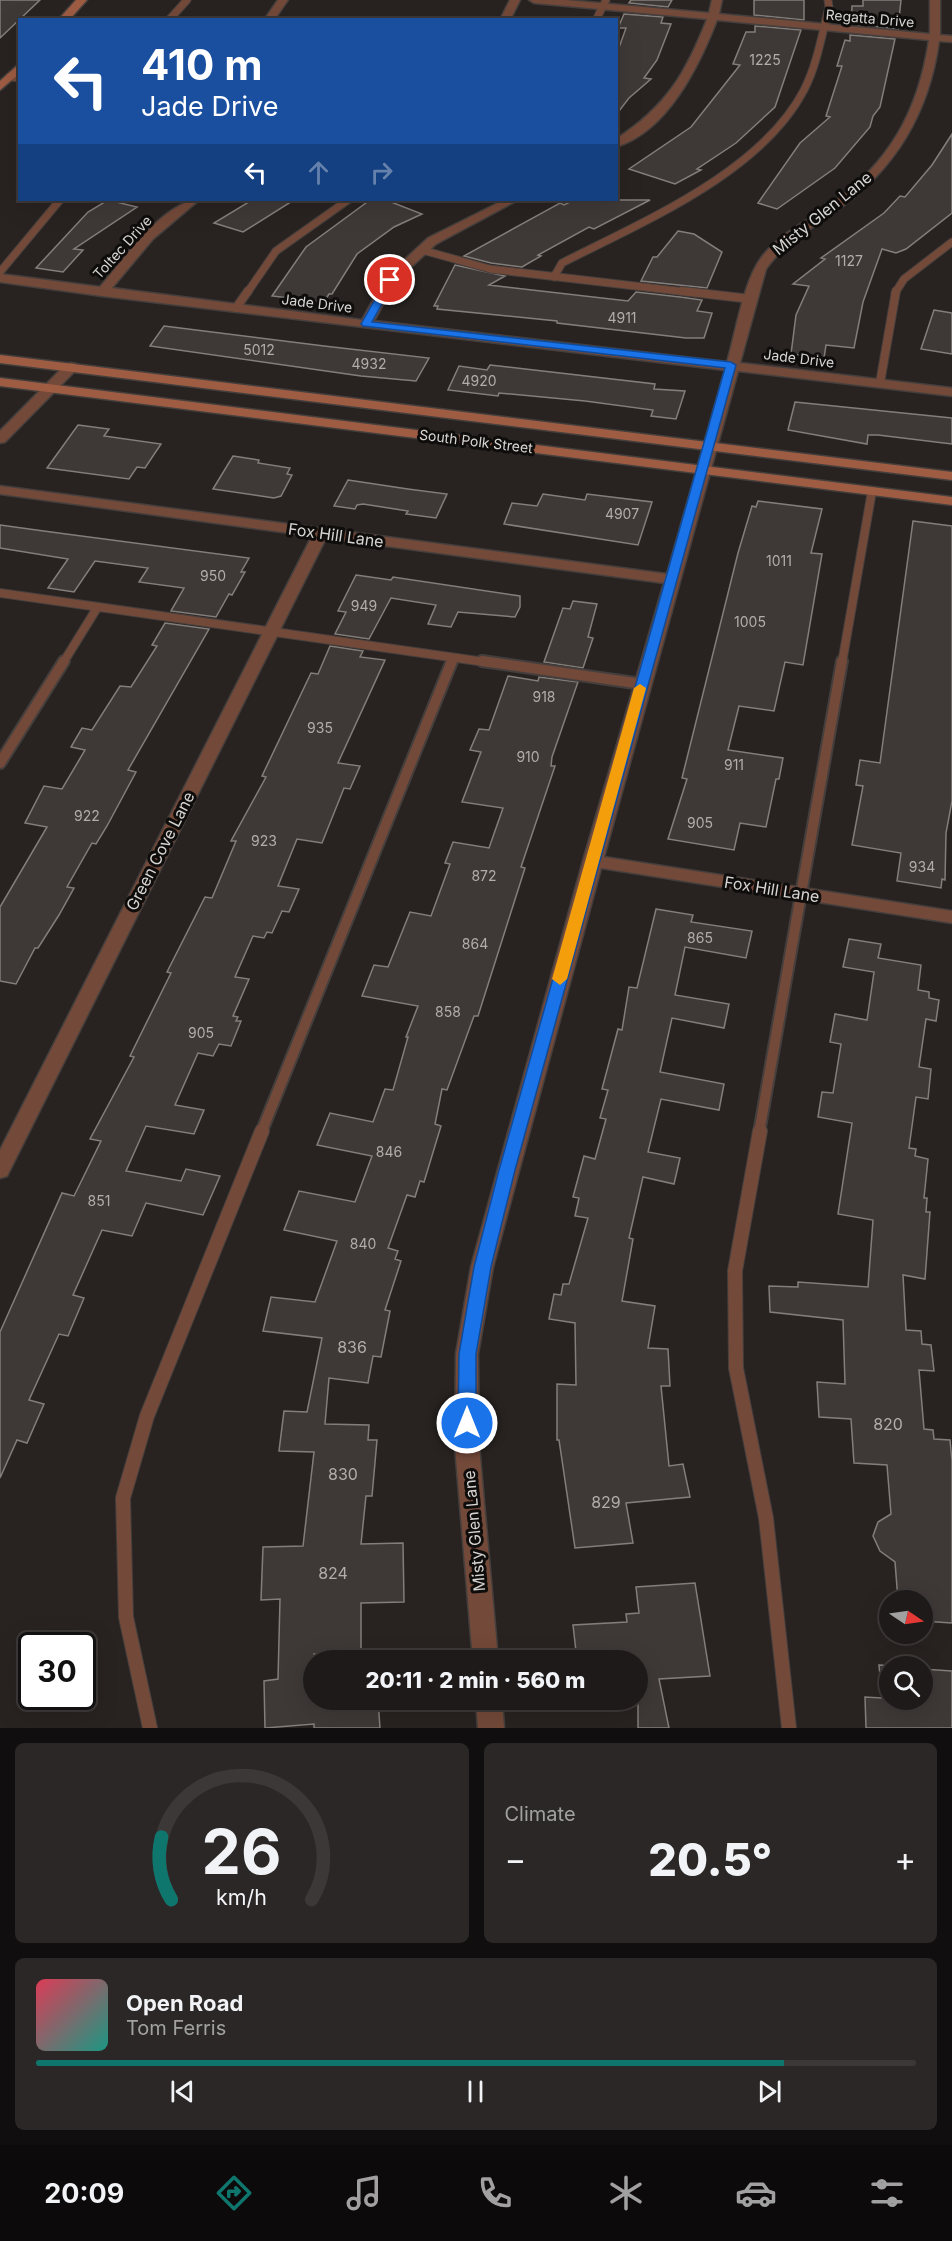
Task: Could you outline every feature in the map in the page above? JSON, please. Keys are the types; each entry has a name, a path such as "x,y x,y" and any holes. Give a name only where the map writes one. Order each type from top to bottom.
{"main road":[{"path":"65,18 82,0"},
{"path":"0,87 14,78"},
{"name":"South Polk Street","path":"0,359 952,476"},
{"name":"South Polk Street","path":"0,382 952,501"}],"street":[{"path":"270,18 283,0"},
{"path":"506,18 515,0"},
{"name":"Regatta Drive","path":"534,0 604,4 712,18 952,39"},
{"path":"618,143 663,109 680,89 696,61 717,0"},
{"name":"Misty Glen Lane","path":"484,1650 467,1446 467,1354 482,1267 507,1170 751,299 767,257 780,244 841,202 899,144 917,113 925,90 935,37 935,0"},
{"name":"Toltec Drive","path":"102,292 149,236 193,201"},
{"path":"366,324 390,280 422,249 432,241 510,201"},
{"name":"Jade Drive","path":"0,278 366,324 952,392"},
{"path":"0,440 70,367"},
{"name":"Fox Hill Lane","path":"0,490 672,579"},
{"name":"Green Cove Lane","path":"0,1170 321,534"},
{"name":"Fox Hill Lane","path":"592,861 952,916"},
{"path":"490,1710 491,1728"}],"lane":[{"path":"171,18 187,0"},
{"path":"554,277 562,263 733,168 778,127 804,92 829,8 828,0"},
{"path":"597,18 604,4"},
{"path":"0,272 59,201"},
{"path":"236,308 276,251 347,201"},
{"path":"880,383 894,294 904,279 952,242"},
{"path":"422,249 490,269 751,299"},
{"path":"789,1728 766,1518 736,1368 735,1271 872,491"},
{"path":"0,593 642,684"},
{"path":"0,763 97,608"},
{"path":"150,1728 126,1617 123,1497 147,1416 453,658"}],"building":[{"path":"0,0 40,0 21,18 18,18 18,21 0,38"},
{"path":"631,0 672,0 668,7 629,3"},
{"path":"754,0 804,0 804,20 754,15"},
{"path":"863,0 901,0 898,29 851,24 852,6 863,6"},
{"path":"624,14 663,17 661,23 671,24 657,60 644,78 651,79 629,98 618,112 618,50 626,28 618,28"},
{"path":"755,26 801,30 775,107 736,143 697,169 701,170 675,184 629,169 691,127 740,65 733,64 746,32 755,32"},
{"path":"850,35 895,39 880,107 873,116 870,127 835,168 777,209 758,203 800,143 830,117 826,116 842,66 837,66 845,40 850,41"},
{"path":"952,134 952,213 906,249 896,253 882,249 863,302 854,348 826,345 824,358 791,354 796,315 809,286 793,284 825,259 821,258 884,213 900,196 905,197 932,165"},
{"path":"650,200 594,229 589,227 538,255 541,256 522,267 491,263 464,256 560,203 564,205 572,201"},
{"path":"106,201 137,207 74,249 83,250 63,272 36,268 88,212"},
{"path":"250,201 292,201 243,232 214,223"},
{"path":"369,201 389,201 422,214 394,227 357,254 332,294 329,294 324,302 272,296 306,247"},
{"path":"678,231 694,234 722,252 707,288 641,281 653,257 657,257"},
{"path":"455,265 505,276 489,285 628,301 636,292 680,297 702,300 697,311 712,313 704,338 686,338 557,323 557,321 437,309 438,306 434,306"},
{"path":"934,310 952,313 952,354 921,349"},
{"path":"164,326 429,358 416,381 361,376 150,346"},
{"path":"490,365 655,384 654,389 685,391 676,419 651,416 653,410 585,401 499,393 498,396 448,390 459,366 487,370"},
{"path":"795,402 952,418 952,444 868,435 867,444 788,430"},
{"path":"78,425 109,429 104,436 161,444 145,468 137,467 129,479 47,468"},
{"path":"233,456 290,468 287,474 292,475 281,496 274,498 213,489"},
{"path":"348,480 447,494 436,518 363,504 357,505 355,509 334,506"},
{"path":"543,494 585,500 587,494 652,502 638,545 504,524 512,503 537,506"},
{"path":"758,501 822,509 811,553 822,554 803,665 785,662 774,711 739,706 728,750 783,758 766,827 740,823 734,850 668,839 687,779 682,778 738,553 752,506 756,507"},
{"path":"913,521 952,526 952,801 946,833 945,880 942,879 941,888 897,881 901,853 852,845 863,786 856,785 860,760 880,763"},
{"path":"0,525 249,558 241,572 245,572 216,617 171,611 184,588 139,582 148,568 95,561 74,592 48,588 68,559 0,548"},
{"path":"356,575 391,580 393,577 520,596 520,607 515,617 458,612 451,627 428,624 436,605 391,598 369,639 335,634 346,612 338,611"},
{"path":"573,601 597,604 588,637 593,638 583,668 544,662 563,608 570,609"},
{"path":"165,623 209,629 128,770 136,772 107,826 96,844 92,843 67,887 74,888 59,915 38,948 35,948 16,984 0,981 0,907 47,827 25,823 44,786 62,789 85,750 71,747 82,728 92,730 120,686 131,687 157,646 152,645"},
{"path":"330,646 363,651 360,657 385,660 338,763 360,766 350,789 344,788 322,843 297,839 278,886 299,889 289,912 282,911 272,933 267,932 264,938 253,936 235,977 249,979 233,1016 238,1017 236,1021 241,1021 231,1046 219,1044 213,1056 198,1053 175,1105 204,1110 194,1134 146,1126 126,1171 181,1181 186,1169 220,1176 203,1215 146,1203 132,1236 102,1230 73,1295 84,1298 68,1336 59,1334 29,1400 44,1404 27,1443 17,1440 0,1478 0,1332 62,1193 74,1196 101,1141 90,1139 134,1057 130,1056 171,973 167,972 205,897 212,898 236,841 231,841 266,777 262,776 311,673 318,674"},
{"path":"508,676 538,681 539,677 578,682 552,757 551,766 555,766 521,867 525,868 478,1016 474,1016 447,1090 442,1089 435,1124 441,1126 424,1182 420,1181 415,1197 407,1195 388,1248 398,1251 395,1259 401,1261 385,1310 390,1311 381,1357 373,1356 368,1383 329,1378 325,1424 369,1425 368,1440 377,1440 372,1496 366,1496 361,1544 403,1543 404,1602 361,1603 361,1650 303,1650 303,1710 379,1710 380,1728 314,1728 314,1724 265,1728 264,1681 278,1679 280,1599 261,1600 263,1547 303,1546 314,1452 279,1451 284,1411 307,1412 322,1338 263,1331 271,1297 315,1302 337,1241 284,1230 299,1191 355,1202 372,1156 317,1145 330,1113 373,1122 385,1089 393,1090 408,1037 406,1037 418,1006 362,996 374,965 388,967 410,912 431,916 450,864 445,863 453,842 489,848 503,808 462,802 481,752 470,750 479,729 489,730"},
{"path":"656,909 693,915 691,922 752,931 746,958 685,947 675,995 729,1004 724,1028 672,1018 660,1072 724,1084 719,1110 661,1099 648,1152 680,1158 674,1184 643,1177 629,1238 633,1239 622,1301 655,1306 648,1348 668,1349 670,1386 661,1386 669,1466 683,1464 690,1497 626,1503 633,1543 575,1548 559,1440 557,1440 557,1384 576,1385 575,1323 549,1319 554,1294 561,1295 563,1284 569,1284 588,1218 575,1216 579,1198 573,1197 584,1156 595,1159 606,1119 600,1118 608,1090 602,1089 618,1029 622,1030 629,987 637,988"},
{"path":"849,939 881,944 878,958 921,965 918,990 929,992 929,998 939,1000 936,1021 926,1019 919,1067 931,1069 928,1099 916,1097 909,1148 916,1149 915,1156 928,1159 924,1198 927,1198 926,1212 930,1212 925,1279 903,1275 906,1330 921,1331 922,1344 931,1345 934,1371 919,1370 924,1429 933,1430 934,1439 950,1440 952,1623 933,1622 933,1590 897,1590 895,1562 880,1551 873,1536 878,1522 891,1514 887,1465 854,1463 851,1419 819,1417 817,1382 845,1384 843,1320 770,1312 769,1286 798,1287 798,1282 868,1287 873,1220 838,1214 852,1123 818,1117 822,1092 833,1093 841,1044 830,1042 835,1014 867,1020 874,972 843,967"},
{"path":"695,1583 710,1676 659,1679 669,1728 638,1728 638,1710 648,1710 648,1650 576,1650 573,1625 627,1622 626,1614 639,1613 636,1587"},
{"path":"933,1670 952,1671 952,1728 866,1728 865,1697 879,1698 879,1710 933,1710"}],"slow traffic":[{"path":"560,979 640,688"}],"route":[{"path":"390,280 366,324 731,365 482,1267 467,1354 467,1423"}]}
